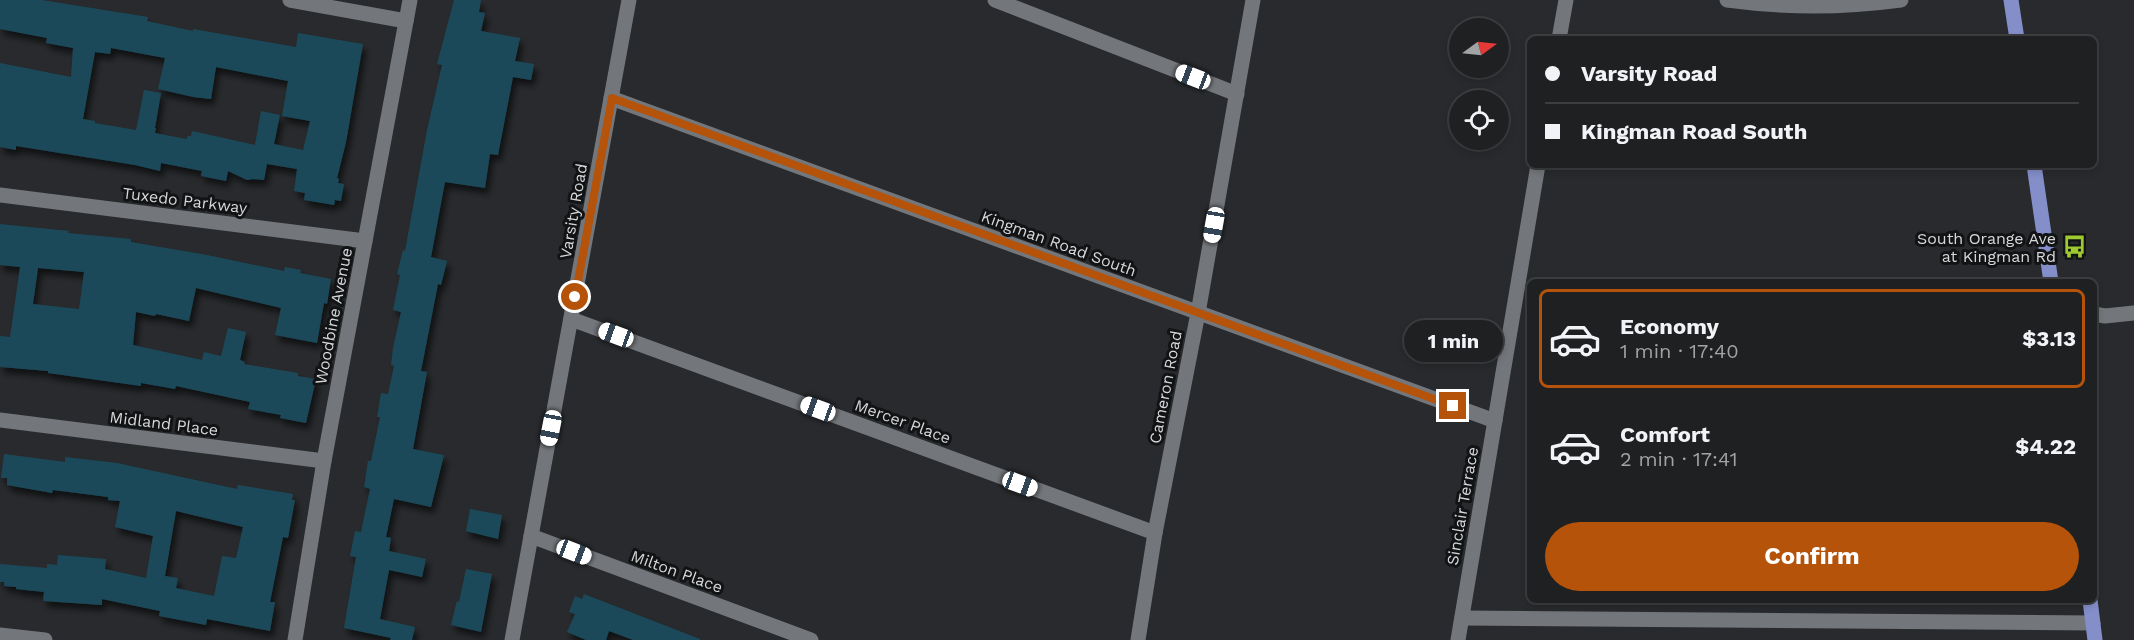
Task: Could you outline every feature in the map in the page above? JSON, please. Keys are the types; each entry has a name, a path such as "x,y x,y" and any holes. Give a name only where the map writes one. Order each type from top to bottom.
{"main road":[{"path":"2011,0 2016,36"},
{"path":"2034,168 2050,279"},
{"path":"2090,603 2095,640"}],"street":[{"path":"290,0 406,21"},
{"name":"Woodbine Avenue","path":"295,640 324,461 410,0"},
{"name":"Varsity Road","path":"512,640 629,0"},
{"path":"995,0 1237,94"},
{"name":"Cameron Road","path":"1138,640 1155,533 1198,313 1253,0"},
{"path":"1560,36 1566,0"},
{"path":"1727,0 1789,7 1853,6 1901,0"},
{"name":"Kingman Road South","path":"612,98 1495,421"},
{"name":"Sinclair Terrace","path":"1458,640 1495,421 1524,288 1538,168"},
{"name":"Tuxedo Parkway","path":"0,195 365,241"},
{"path":"2097,315 2134,314"},
{"name":"Mercer Place","path":"571,319 1155,533"},
{"name":"Midland Place","path":"0,420 324,461"},
{"name":"Milton Place","path":"531,536 811,640"},
{"path":"1462,618 2092,623"},
{"path":"0,635 45,640"}],"building":[{"path":"0,0 42,0 148,17 147,21 193,31 193,29 296,47 298,33 363,44 346,142 337,178 338,183 344,184 341,201 335,200 334,205 304,200 305,193 294,191 297,169 267,164 264,180 247,180 228,171 226,181 201,176 202,171 161,163 160,171 16,146 16,150 0,147 0,63 71,77 73,48 46,43 47,38 0,29","holes":["111,48 165,58 158,89 193,97 211,99 216,67 288,81 282,116 310,121 303,150 274,144 280,115 261,111 255,145 192,131 191,136 186,139 155,133 161,93 144,90 136,130 83,119 95,52 110,54"]},
{"path":"454,0 481,0 479,12 485,13 481,31 520,38 515,61 534,64 531,80 513,77 498,155 490,154 485,188 445,182 431,257 447,261 441,285 438,284 421,371 427,372 413,449 444,455 431,507 394,499 386,537 391,538 389,551 426,559 422,577 389,570 380,619 415,627 412,640 390,640 391,638 344,628 356,557 350,556 355,531 361,532 370,489 364,487 368,461 371,461 380,417 377,417 381,393 388,394 394,366 391,365 393,348 401,312 393,310 400,275 397,274 403,250 405,251 427,130 442,65 437,64"},
{"path":"0,224 131,239 131,242 284,271 285,267 301,270 300,273 331,279 317,343 275,335 281,308 196,288 189,321 136,312 133,345 202,360 204,352 221,356 228,328 246,332 240,360 245,362 244,364 298,373 298,376 316,379 306,423 280,418 281,415 248,409 250,402 176,386 175,389 141,383 141,386 48,373 48,371 0,367 0,336 10,337 20,267 0,265","holes":["38,268 84,272 79,309 33,304"]},
{"path":"4,454 65,462 65,457 117,463 237,489 238,485 293,494 292,500 295,500 288,538 283,537 270,602 275,602 270,631 207,619 206,625 159,616 160,611 102,599 102,605 43,601 44,592 4,586 4,582 0,582 0,564 47,568 47,564 57,565 58,555 106,559 105,569 146,578 153,536 115,527 120,501 108,500 108,497 53,490 52,493 7,485 7,478 1,478","holes":["176,511 243,527 236,558 222,556 214,596 176,588 178,578 165,576"]},
{"path":"470,509 502,515 498,539 466,531"},
{"path":"466,569 492,574 481,632 451,625"},
{"path":"584,594 700,640 633,640 609,631 606,640 586,640 567,632 575,614 569,612 575,596 582,599"}],"place":[{"name":"South Orange Ave at Kingman Rd","path":"2074,247"}],"route":[{"path":"575,297 612,98 1453,406"}]}
